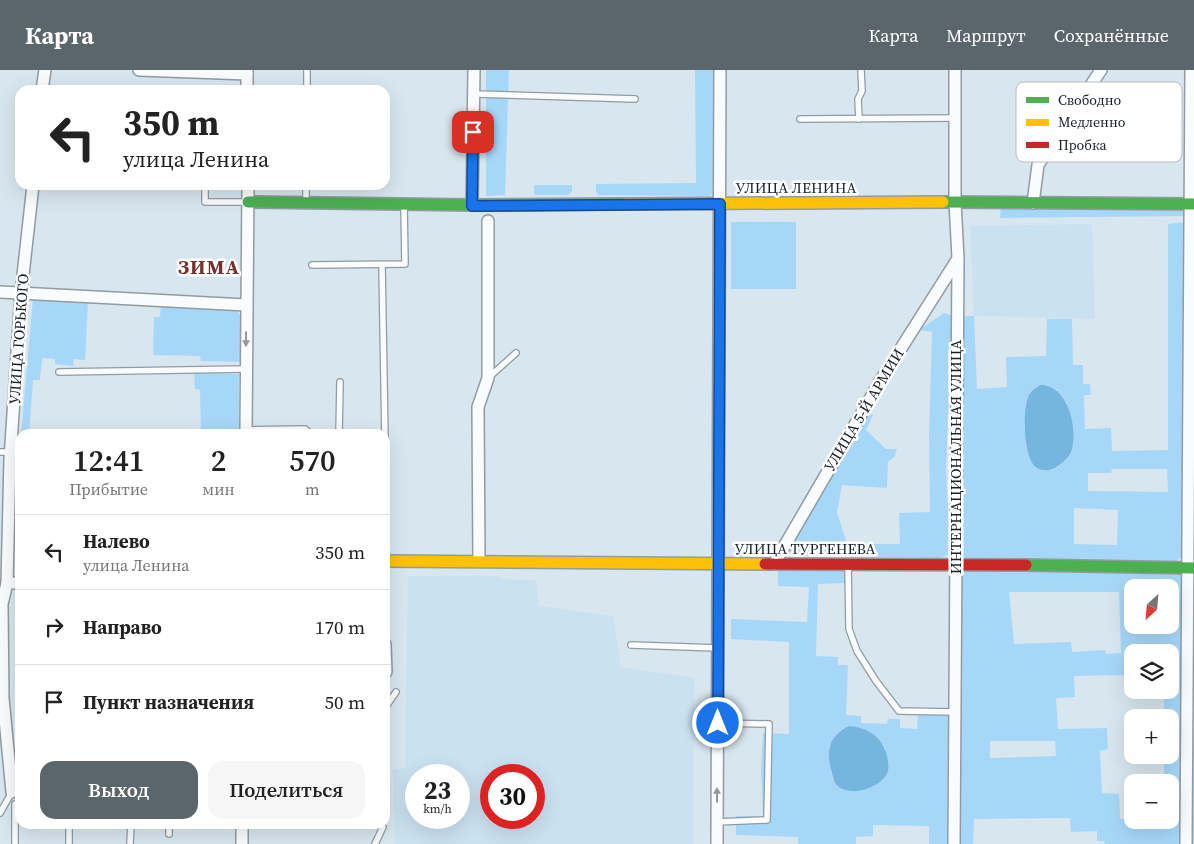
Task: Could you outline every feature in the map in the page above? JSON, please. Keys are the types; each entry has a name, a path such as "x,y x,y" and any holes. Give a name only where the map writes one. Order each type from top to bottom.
{"street":[{"path":"42,85 44,70"},
{"path":"139,70 248,72 248,85"},
{"path":"472,206 474,70"},
{"path":"717,844 720,70"},
{"name":"ИНТЕРНАЦИОНАЛЬНАЯ УЛИЦА","path":"954,844 958,258 954,202 955,70"},
{"path":"1093,82 1101,70"},
{"path":"1186,844 1190,568 1191,70"},
{"path":"1033,203 1040,162"},
{"name":"УЛИЦА ГОРЬКОГО","path":"15,785 3,698 1,604 7,583 8,495 5,452 31,190"},
{"path":"246,429 248,190"},
{"name":"УЛИЦА ЛЕНИНА","path":"248,202 472,206 954,202 1192,204"},
{"path":"479,561 478,407 488,378 488,222"},
{"name":"УЛИЦА 5-Й АРМИИ","path":"774,564 880,380 958,258"},
{"path":"0,292 246,305"},
{"name":"УЛИЦА ТУРГЕНЕВА","path":"390,561 956,564 1190,568"},
{"path":"7,583 15,583"},
{"path":"242,829 242,844"}],"lane":[{"path":"306,85 307,70"},
{"path":"859,119 858,100 862,91 861,70"},
{"path":"474,94 636,99"},
{"path":"800,119 955,118"},
{"path":"205,190 205,202 248,202"},
{"path":"306,190 306,204"},
{"path":"312,265 405,264 404,205"},
{"path":"382,265 385,429"},
{"path":"488,378 516,354"},
{"path":"59,372 246,369"},
{"path":"339,429 340,382"},
{"path":"848,564 849,629 857,651 876,681 899,711 955,712"},
{"path":"631,646 718,648"},
{"path":"390,701 396,692"},
{"path":"717,822 767,820 769,724 718,723"},
{"path":"0,813 15,793"},
{"path":"15,804 15,844"},
{"path":"69,829 69,844"},
{"path":"130,829 130,844"},
{"path":"169,834 170,829"},
{"path":"375,844 382,829"}],"shaded area":[{"path":"486,70 509,70 505,195 486,196"},
{"path":"695,70 716,70 716,192 709,196 598,195 596,184 696,183"},
{"path":"534,185 572,185 572,191 568,195 534,195"},
{"path":"1001,207 1184,211 1186,216 1000,218"},
{"path":"731,222 796,222 796,289 731,289"},
{"path":"1186,222 1183,556 1176,561 963,558 961,556 958,435 964,316 974,316 977,389 1007,387 1006,357 1046,356 1047,319 1072,319 1073,365 1083,365 1083,384 1090,384 1091,395 1084,395 1085,429 1111,428 1112,451 1168,450 1168,224","holes":["1047,385 1057,390 1067,403 1071,452 1066,460 1053,470 1043,470 1030,456 1024,425","1112,469 1167,469 1168,492 1088,491 1088,473 1111,473","1074,508 1118,510 1117,545 1074,544"]},
{"path":"1092,224 1095,319 974,316 970,226"},
{"path":"33,298 88,301 85,360 74,359 73,366 55,364 55,359 42,358 40,380 33,380 29,429 21,429"},
{"path":"161,305 232,309 239,313 241,318 241,362 201,361 200,356 153,355 154,317 160,317"},
{"path":"944,313 952,316 946,469 950,548 948,555 939,558 786,555 868,413 873,415 866,430 886,449 897,449 895,456 888,462 887,488 842,485 837,512 847,544 900,544 899,513 930,512 929,436 932,332 919,330"},
{"path":"194,373 239,374 239,429 201,429 200,390 195,389"},
{"path":"1040,385 1050,386 1058,392 1069,410 1072,421 1073,443 1070,455 1060,465 1048,470 1039,469 1032,463 1026,445 1025,411 1027,402 1030,393"},
{"path":"964,569 1183,573 1182,844 1105,844 1104,841 1097,841 1097,831 1071,832 1070,818 974,819 973,844 957,844 961,572","holes":["1009,592 1119,592 1121,653 1106,654 1105,650 1072,652 1071,642 1014,644","990,741 1055,741 1056,756 990,758"]},
{"path":"778,570 846,570 846,583 818,584 816,656 838,657 838,665 848,665 846,715 861,716 861,723 887,724 888,719 900,719 900,728 917,729 918,714 948,715 947,844 929,844 929,826 873,825 873,836 856,837 856,844 798,844 798,837 736,835 736,816 763,816 761,772 763,733 789,734 789,642 731,639 731,619 807,622 809,587 778,586","holes":["849,726 860,728 870,733 886,749 833,780 829,762 829,746"]},
{"path":"408,576 499,576 500,579 536,580 539,606 613,616 621,667 694,678 693,844 395,844 393,769 405,768 405,829 470,829 470,764 405,764"},
{"path":"1193,576 1194,844 1191,844"},
{"path":"849,726 862,728 878,738 885,749 888,762 888,771 880,782 859,791 845,790 839,787 834,779 830,763 829,750 833,739"}],"traffic: fast":[{"path":"248,202 472,205 624,204"},
{"path":"943,202 1194,204"},
{"path":"1026,565 1194,568"}],"traffic: slow":[{"path":"624,204 943,202"},
{"path":"390,561 765,564"}],"traffic: jam":[{"path":"765,564 1026,565"}],"district":[{"name":"ЗИМА","path":"209,267"}],"route":[{"path":"473,132 472,206 720,204 718,723"}]}
